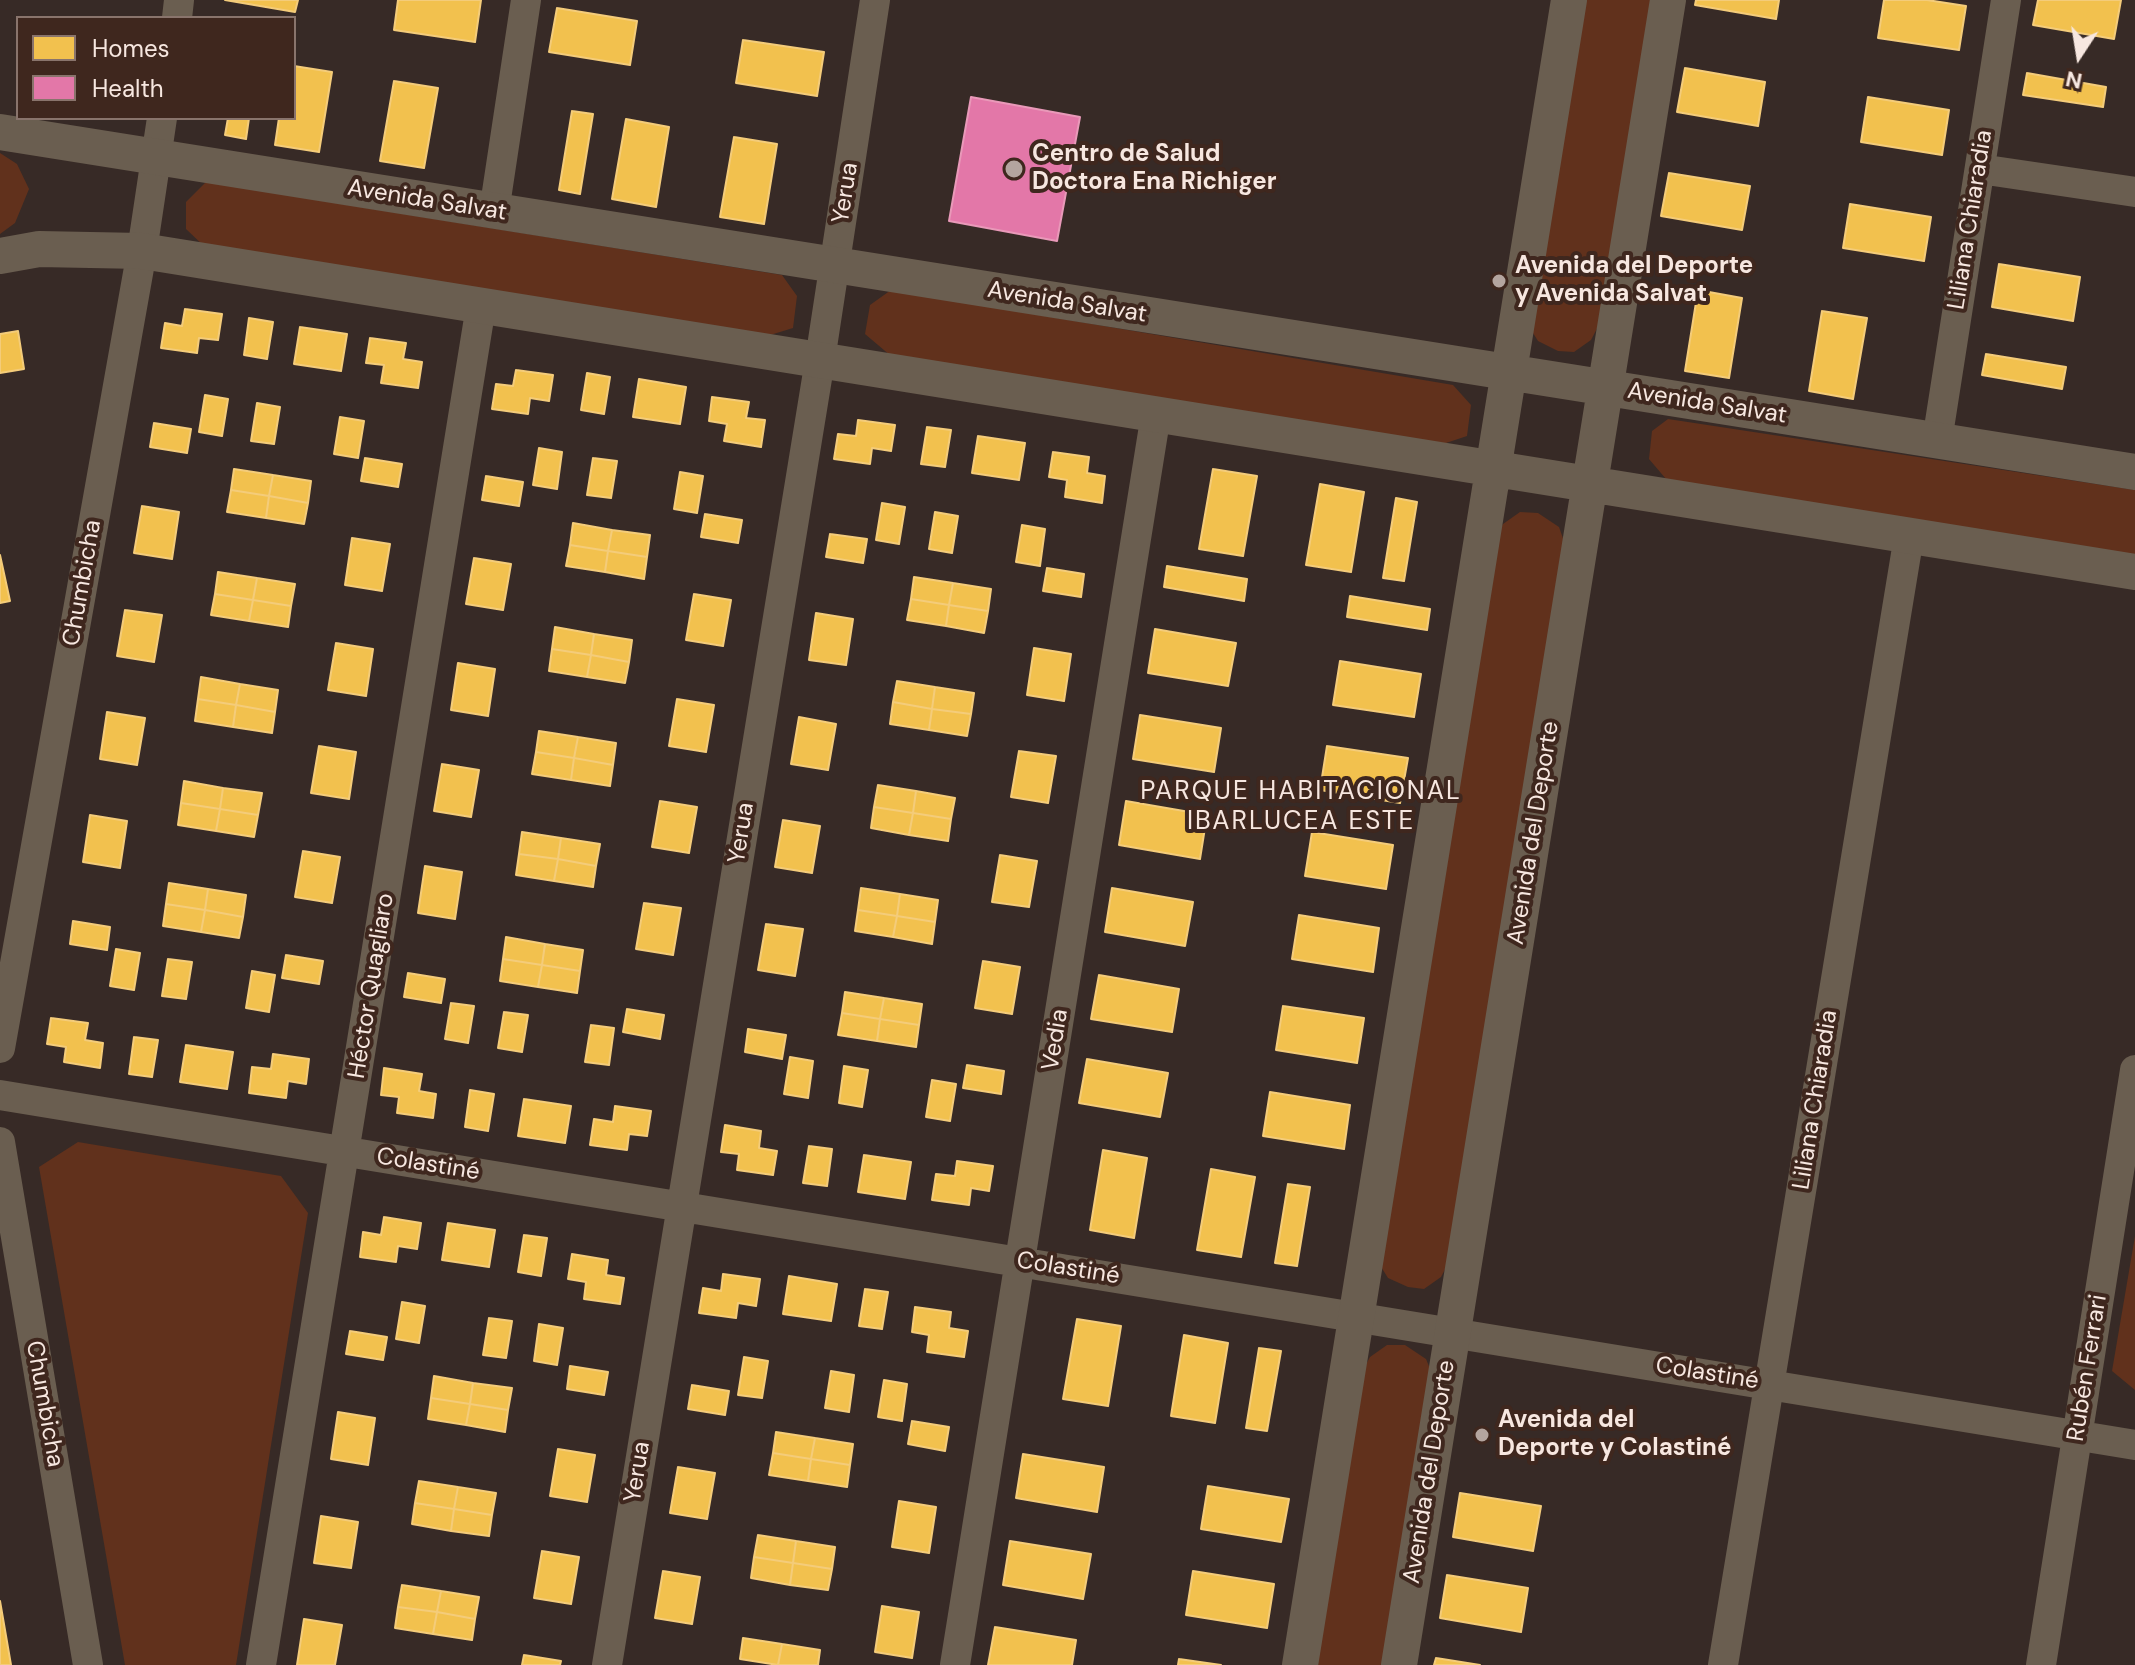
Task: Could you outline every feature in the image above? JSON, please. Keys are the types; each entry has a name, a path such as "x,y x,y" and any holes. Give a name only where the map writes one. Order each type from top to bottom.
{"street":[{"path":"494,212 526,0"},
{"name":"Yerua","path":"607,1665 820,360 875,0"},
{"path":"1300,1665 1569,0"},
{"name":"Avenida del Deporte","path":"1399,1665 1668,0"},
{"name":"Liliana Chiaradia","path":"1937,441 2006,0"},
{"name":"Chumbicha","path":"0,1048 142,251 162,120"},
{"name":"Avenida Salvat","path":"0,132 2135,472"},
{"path":"1980,169 2135,192"},
{"path":"0,256 39,249 142,251 2135,572"},
{"name":"Héctor Quagliaro","path":"261,1665 481,306"},
{"name":"Vedia","path":"955,1665 1156,414"},
{"name":"Liliana Chiaradia","path":"1723,1665 1909,536"},
{"name":"Rubén Ferrari","path":"2041,1665 2135,1070"},
{"name":"Colastiné","path":"0,1095 2135,1445"},
{"name":"Chumbicha","path":"0,1142 88,1665"}],"shaded area":[{"path":"1579,0 1652,0 1602,319 1591,340 1574,352 1558,351 1538,341 1528,325"},
{"path":"0,153 17,164 29,189 15,223 0,234"},
{"path":"206,182 782,275 797,296 793,328 767,336 206,248 186,229 186,202"},
{"path":"891,290 1453,385 1471,405 1467,436 1443,444 891,356 865,334 870,305"},
{"path":"1668,419 2135,490 2135,558 1666,479 1649,459 1652,431"},
{"path":"1520,512 1538,513 1559,527 1565,544 1452,1256 1441,1277 1424,1289 1408,1287 1388,1278 1378,1262 1495,539 1503,524"},
{"path":"78,1142 281,1176 308,1213 236,1665 125,1665 39,1167"},
{"path":"2135,1236 2135,1390 2112,1371"},
{"path":"1387,1345 1405,1345 1426,1359 1433,1376 1384,1665 1312,1665 1362,1372 1370,1357"}],"building: Homes":[{"path":"225,0 298,0 295,12"},
{"path":"398,0 481,0 475,42 394,30"},
{"path":"1696,0 1779,0 1776,19 1695,5"},
{"path":"1884,0 1927,0 1966,6 1959,50 1878,38"},
{"path":"2038,0 2121,0 2114,39 2033,25"},
{"path":"557,8 637,21 630,65 549,52"},
{"path":"743,40 824,52 817,96 736,83"},
{"path":"296,66 332,72 319,152 275,145 279,120 296,120"},
{"path":"1685,68 1765,82 1758,126 1677,112"},
{"path":"2027,73 2106,87 2103,107 2023,95"},
{"path":"394,81 438,88 424,168 380,161"},
{"path":"1868,97 1949,110 1942,155 1861,142"},
{"path":"572,111 593,114 580,194 559,190"},
{"path":"626,119 669,127 656,207 612,199"},
{"path":"228,120 249,120 246,139 225,135"},
{"path":"734,137 777,144 764,224 720,217"},
{"path":"1669,173 1750,186 1742,230 1661,216"},
{"path":"1850,204 1931,217 1924,261 1843,248"},
{"path":"1999,264 2080,277 2073,321 1992,307"},
{"path":"1698,290 1742,298 1729,378 1685,371"},
{"path":"185,309 222,314 218,340 199,338 197,353 161,348 165,323 182,326"},
{"path":"1822,311 1867,318 1853,399 1809,391"},
{"path":"249,318 273,322 267,359 244,355"},
{"path":"300,327 347,334 341,371 294,364"},
{"path":"18,331 24,369 0,373 0,334"},
{"path":"370,338 406,343 403,359 422,362 418,388 381,383 384,365 366,363"},
{"path":"1986,354 2066,367 2062,389 1982,375"},
{"path":"516,370 553,375 549,401 530,398 528,414 492,409 496,384 513,386"},
{"path":"587,373 610,377 604,414 581,410"},
{"path":"639,379 686,387 680,424 633,417"},
{"path":"205,395 228,399 222,436 199,432"},
{"path":"712,397 749,402 746,418 765,420 761,447 724,441 727,424 709,421"},
{"path":"257,403 280,407 274,444 251,441"},
{"path":"340,417 364,421 358,458 334,454"},
{"path":"858,420 895,425 891,451 872,448 870,464 834,459 838,434 856,436"},
{"path":"154,423 191,429 187,453 150,447"},
{"path":"927,427 951,430 945,467 921,464"},
{"path":"978,436 1025,443 1019,480 972,473"},
{"path":"539,448 562,452 557,489 533,485"},
{"path":"1053,452 1089,457 1087,473 1105,476 1102,503 1065,497 1067,480 1049,477"},
{"path":"365,458 402,464 398,487 361,481"},
{"path":"593,458 617,461 611,498 587,495"},
{"path":"234,469 273,475 269,496 231,490"},
{"path":"1213,469 1257,476 1243,556 1199,549"},
{"path":"680,472 703,476 697,513 674,509"},
{"path":"273,475 311,481 308,503 269,496"},
{"path":"486,476 523,482 519,506 482,500"},
{"path":"1320,484 1364,492 1351,572 1306,565"},
{"path":"231,490 269,496 266,518 227,512"},
{"path":"269,496 308,503 304,524 266,518"},
{"path":"1396,498 1417,502 1404,581 1383,578"},
{"path":"882,503 905,507 899,544 876,540"},
{"path":"142,506 179,512 172,559 134,553"},
{"path":"935,512 958,516 952,553 929,549"},
{"path":"705,514 742,520 738,543 701,537"},
{"path":"573,523 612,530 608,551 570,545"},
{"path":"1022,525 1045,529 1040,566 1016,562"},
{"path":"612,530 650,535 647,557 608,551"},
{"path":"830,534 867,539 863,563 826,557"},
{"path":"352,538 390,544 382,591 345,585"},
{"path":"570,545 608,551 605,572 566,566"},
{"path":"608,551 647,557 644,579 605,572"},
{"path":"0,555 10,601 0,603"},
{"path":"474,558 511,564 503,610 466,604"},
{"path":"1167,566 1247,579 1244,601 1164,587"},
{"path":"1047,568 1084,574 1081,597 1043,591"},
{"path":"218,572 257,578 253,600 215,594"},
{"path":"914,577 953,583 949,605 911,599"},
{"path":"257,578 295,584 291,606 253,600"},
{"path":"953,583 991,589 988,611 949,605"},
{"path":"215,594 253,600 249,621 211,615"},
{"path":"694,594 731,600 723,646 686,640"},
{"path":"1350,596 1430,609 1427,630 1347,617"},
{"path":"911,599 949,605 946,626 907,620"},
{"path":"253,600 291,606 288,627 249,621"},
{"path":"949,605 988,611 984,633 946,626"},
{"path":"125,610 162,615 154,662 117,656"},
{"path":"816,613 853,619 846,665 809,660"},
{"path":"555,627 594,634 591,655 552,649"},
{"path":"1155,629 1236,643 1228,686 1148,673"},
{"path":"594,634 632,640 629,662 591,655"},
{"path":"336,643 373,649 366,696 328,690"},
{"path":"1034,648 1071,654 1064,701 1027,695"},
{"path":"552,649 591,655 587,677 549,671"},
{"path":"591,655 629,662 625,683 587,677"},
{"path":"1340,661 1421,674 1414,717 1333,705"},
{"path":"458,663 495,669 488,716 451,710"},
{"path":"201,677 240,684 236,705 198,699"},
{"path":"897,681 935,687 932,709 893,702"},
{"path":"240,684 278,690 275,712 236,705"},
{"path":"935,687 974,693 971,714 932,709"},
{"path":"198,699 236,705 233,727 195,721"},
{"path":"677,699 714,705 706,752 669,746"},
{"path":"893,702 932,709 929,730 890,724"},
{"path":"236,705 275,712 272,733 233,727"},
{"path":"932,709 971,714 967,736 929,730"},
{"path":"107,712 145,718 137,765 100,759"},
{"path":"1140,715 1221,728 1214,772 1133,759"},
{"path":"799,717 836,724 828,770 791,764"},
{"path":"539,731 578,737 574,758 536,752"},
{"path":"578,737 616,743 613,765 574,758"},
{"path":"319,746 356,752 349,799 311,793"},
{"path":"1327,746 1408,758 1400,803 1320,790"},
{"path":"1019,751 1056,756 1048,803 1011,797"},
{"path":"536,752 574,758 571,780 532,774"},
{"path":"574,758 613,765 610,786 571,780"},
{"path":"442,764 479,770 471,817 434,811"},
{"path":"184,781 223,788 220,809 181,803"},
{"path":"878,785 916,791 913,813 874,807"},
{"path":"223,788 262,793 258,815 220,809"},
{"path":"916,791 955,798 951,819 913,813"},
{"path":"660,801 697,807 689,853 652,847"},
{"path":"1126,801 1207,815 1200,859 1119,845"},
{"path":"181,803 220,809 216,831 178,825"},
{"path":"874,807 913,813 909,835 871,828"},
{"path":"220,809 258,815 254,837 216,831"},
{"path":"913,813 951,819 948,841 909,835"},
{"path":"90,815 127,821 120,868 83,862"},
{"path":"783,820 820,826 812,873 775,867"},
{"path":"522,832 561,838 558,859 519,854"},
{"path":"1312,832 1393,845 1386,889 1305,876"},
{"path":"561,838 600,844 596,866 558,859"},
{"path":"303,851 340,857 332,903 295,897"},
{"path":"519,854 558,859 554,881 516,875"},
{"path":"1000,855 1037,861 1029,907 992,902"},
{"path":"558,859 596,866 593,887 554,881"},
{"path":"425,866 462,872 455,919 418,913"},
{"path":"169,883 208,889 205,910 166,904"},
{"path":"861,888 900,894 897,916 858,910"},
{"path":"1112,888 1193,902 1185,946 1105,932"},
{"path":"208,889 246,895 243,917 205,910"},
{"path":"900,894 938,900 935,922 897,916"},
{"path":"644,903 681,908 673,955 636,949"},
{"path":"166,904 205,910 201,932 163,926"},
{"path":"205,910 243,917 239,938 201,932"},
{"path":"858,910 897,916 893,937 855,931"},
{"path":"1299,915 1379,928 1373,972 1292,959"},
{"path":"897,916 935,922 932,944 893,937"},
{"path":"73,921 110,927 107,950 70,944"},
{"path":"766,924 803,929 795,976 758,970"},
{"path":"506,937 545,944 542,965 503,959"},
{"path":"545,944 583,950 580,971 542,965"},
{"path":"116,949 140,953 134,990 110,986"},
{"path":"286,955 323,961 319,984 282,978"},
{"path":"168,959 192,962 186,999 162,996"},
{"path":"503,959 542,965 538,987 500,981"},
{"path":"983,961 1020,967 1012,1014 975,1008"},
{"path":"542,965 580,971 577,993 538,987"},
{"path":"252,971 275,975 269,1012 246,1008"},
{"path":"408,973 445,979 441,1003 404,997"},
{"path":"1099,975 1179,989 1172,1032 1091,1019"},
{"path":"845,992 884,998 880,1019 842,1013"},
{"path":"884,998 922,1004 919,1025 880,1019"},
{"path":"451,1003 474,1006 468,1043 445,1039"},
{"path":"1283,1006 1364,1018 1357,1063 1276,1050"},
{"path":"627,1009 664,1015 660,1039 623,1032"},
{"path":"504,1012 528,1015 522,1052 498,1048"},
{"path":"842,1013 880,1019 877,1041 838,1035"},
{"path":"51,1018 88,1023 85,1040 103,1043 100,1068 64,1062 66,1047 47,1044"},
{"path":"880,1019 919,1025 916,1047 877,1041"},
{"path":"591,1025 614,1028 609,1065 585,1062"},
{"path":"748,1029 786,1035 782,1059 745,1052"},
{"path":"134,1037 158,1040 152,1077 129,1074"},
{"path":"186,1045 233,1052 227,1089 180,1082"},
{"path":"273,1054 309,1059 306,1084 288,1081 286,1098 249,1093 252,1067 271,1069"},
{"path":"790,1057 813,1061 808,1098 784,1094"},
{"path":"1087,1059 1168,1073 1160,1117 1079,1103"},
{"path":"967,1065 1004,1071 1001,1094 963,1088"},
{"path":"844,1066 868,1070 862,1107 839,1103"},
{"path":"384,1068 422,1074 419,1091 436,1094 433,1118 397,1113 399,1097 381,1095"},
{"path":"932,1080 956,1084 950,1121 926,1117"},
{"path":"470,1090 494,1094 488,1131 465,1127"},
{"path":"1270,1092 1350,1105 1344,1149 1263,1136"},
{"path":"524,1099 571,1106 565,1143 518,1136"},
{"path":"615,1106 651,1111 647,1136 629,1134 627,1150 590,1145 594,1119 613,1122"},
{"path":"725,1125 761,1131 759,1148 777,1151 773,1175 737,1170 739,1154 721,1152"},
{"path":"809,1146 832,1149 827,1186 803,1183"},
{"path":"1103,1150 1147,1158 1134,1238 1090,1230"},
{"path":"864,1155 911,1162 905,1199 858,1192"},
{"path":"957,1161 993,1166 989,1191 971,1188 969,1205 932,1200 936,1174 955,1176"},
{"path":"1211,1169 1255,1177 1241,1257 1197,1250"},
{"path":"1288,1184 1310,1187 1297,1266 1275,1263"},
{"path":"384,1217 421,1223 417,1249 398,1246 396,1262 360,1257 363,1232 381,1235"},
{"path":"448,1223 495,1230 489,1267 442,1260"},
{"path":"524,1235 547,1238 541,1276 518,1272"},
{"path":"572,1254 608,1260 606,1275 624,1278 620,1304 584,1299 586,1282 568,1279"},
{"path":"723,1274 760,1279 756,1306 738,1303 736,1318 699,1313 703,1288 721,1291"},
{"path":"789,1276 837,1284 831,1321 783,1314"},
{"path":"865,1289 888,1292 882,1329 859,1326"},
{"path":"402,1302 425,1306 419,1343 396,1339"},
{"path":"915,1307 951,1312 949,1328 968,1331 964,1357 927,1352 929,1335 912,1332"},
{"path":"489,1318 512,1321 506,1358 483,1355"},
{"path":"1077,1319 1121,1326 1108,1406 1063,1399"},
{"path":"539,1324 563,1328 557,1365 534,1361"},
{"path":"350,1331 387,1337 383,1360 346,1354"},
{"path":"1184,1335 1228,1343 1215,1423 1171,1416"},
{"path":"1259,1348 1281,1351 1267,1431 1246,1428"},
{"path":"744,1357 768,1361 762,1398 738,1395"},
{"path":"570,1366 608,1372 604,1395 567,1389"},
{"path":"831,1371 854,1375 849,1412 825,1408"},
{"path":"434,1376 473,1383 470,1404 431,1398"},
{"path":"884,1380 907,1384 902,1421 878,1417"},
{"path":"473,1383 512,1388 508,1410 470,1404"},
{"path":"692,1385 729,1391 725,1415 688,1409"},
{"path":"431,1398 470,1404 466,1425 428,1419"},
{"path":"470,1404 508,1410 505,1432 466,1425"},
{"path":"338,1412 375,1418 368,1465 331,1459"},
{"path":"912,1421 949,1427 945,1451 908,1444"},
{"path":"776,1432 815,1438 811,1459 773,1453"},
{"path":"815,1438 853,1444 850,1465 811,1459"},
{"path":"558,1449 595,1455 587,1502 550,1496"},
{"path":"773,1453 811,1459 808,1481 769,1475"},
{"path":"1023,1454 1104,1467 1097,1512 1016,1498"},
{"path":"811,1459 850,1465 847,1487 808,1481"},
{"path":"678,1467 715,1473 707,1519 670,1513"},
{"path":"419,1481 458,1487 454,1509 415,1503"},
{"path":"1208,1486 1289,1499 1281,1542 1201,1529"},
{"path":"458,1487 496,1493 492,1515 454,1509"},
{"path":"1460,1493 1541,1506 1533,1551 1453,1537"},
{"path":"899,1501 936,1507 929,1553 892,1547"},
{"path":"415,1503 454,1509 451,1531 412,1524"},
{"path":"454,1509 492,1515 489,1536 451,1531"},
{"path":"321,1516 358,1522 351,1568 314,1563"},
{"path":"758,1535 796,1541 793,1563 754,1557"},
{"path":"796,1541 835,1547 832,1569 793,1563"},
{"path":"1010,1541 1091,1554 1083,1599 1003,1585"},
{"path":"542,1551 579,1557 571,1604 534,1598"},
{"path":"754,1557 793,1563 790,1585 751,1578"},
{"path":"793,1563 832,1569 828,1590 790,1585"},
{"path":"663,1571 700,1577 692,1624 655,1618"},
{"path":"1193,1571 1274,1584 1267,1628 1186,1615"},
{"path":"1447,1575 1528,1588 1521,1632 1440,1618"},
{"path":"402,1585 441,1591 437,1612 398,1607"},
{"path":"441,1591 479,1597 475,1619 437,1612"},
{"path":"0,1601 11,1665 0,1665"},
{"path":"882,1606 919,1612 912,1658 875,1652"},
{"path":"398,1607 437,1612 433,1634 395,1628"},
{"path":"437,1612 475,1619 472,1640 433,1634"},
{"path":"304,1619 342,1625 335,1665 297,1665"},
{"path":"995,1627 1076,1640 1072,1665 988,1665"},
{"path":"743,1638 782,1644 778,1665 740,1659"},
{"path":"782,1644 820,1650 818,1665 778,1665"},
{"path":"524,1655 561,1661 560,1665 522,1665"},
{"path":"1436,1658 1480,1665 1434,1665"},
{"path":"1179,1659 1221,1665 1178,1665"}],"building: Health":[{"name":"Centro de Salud Doctora Ena Richiger","path":"971,97 1080,117 1057,241 949,221"}],"place":[{"name":"Centro de Salud Doctora Ena Richiger","path":"1014,169"},
{"name":"Avenida del Deporte y Avenida Salvat","path":"1499,281"},
{"name":"Avenida del Deporte y Colastiné","path":"1482,1435"}],"district":[{"name":"PARQUE HABITACIONAL IBARLUCEA ESTE","path":"1301,807"}]}
